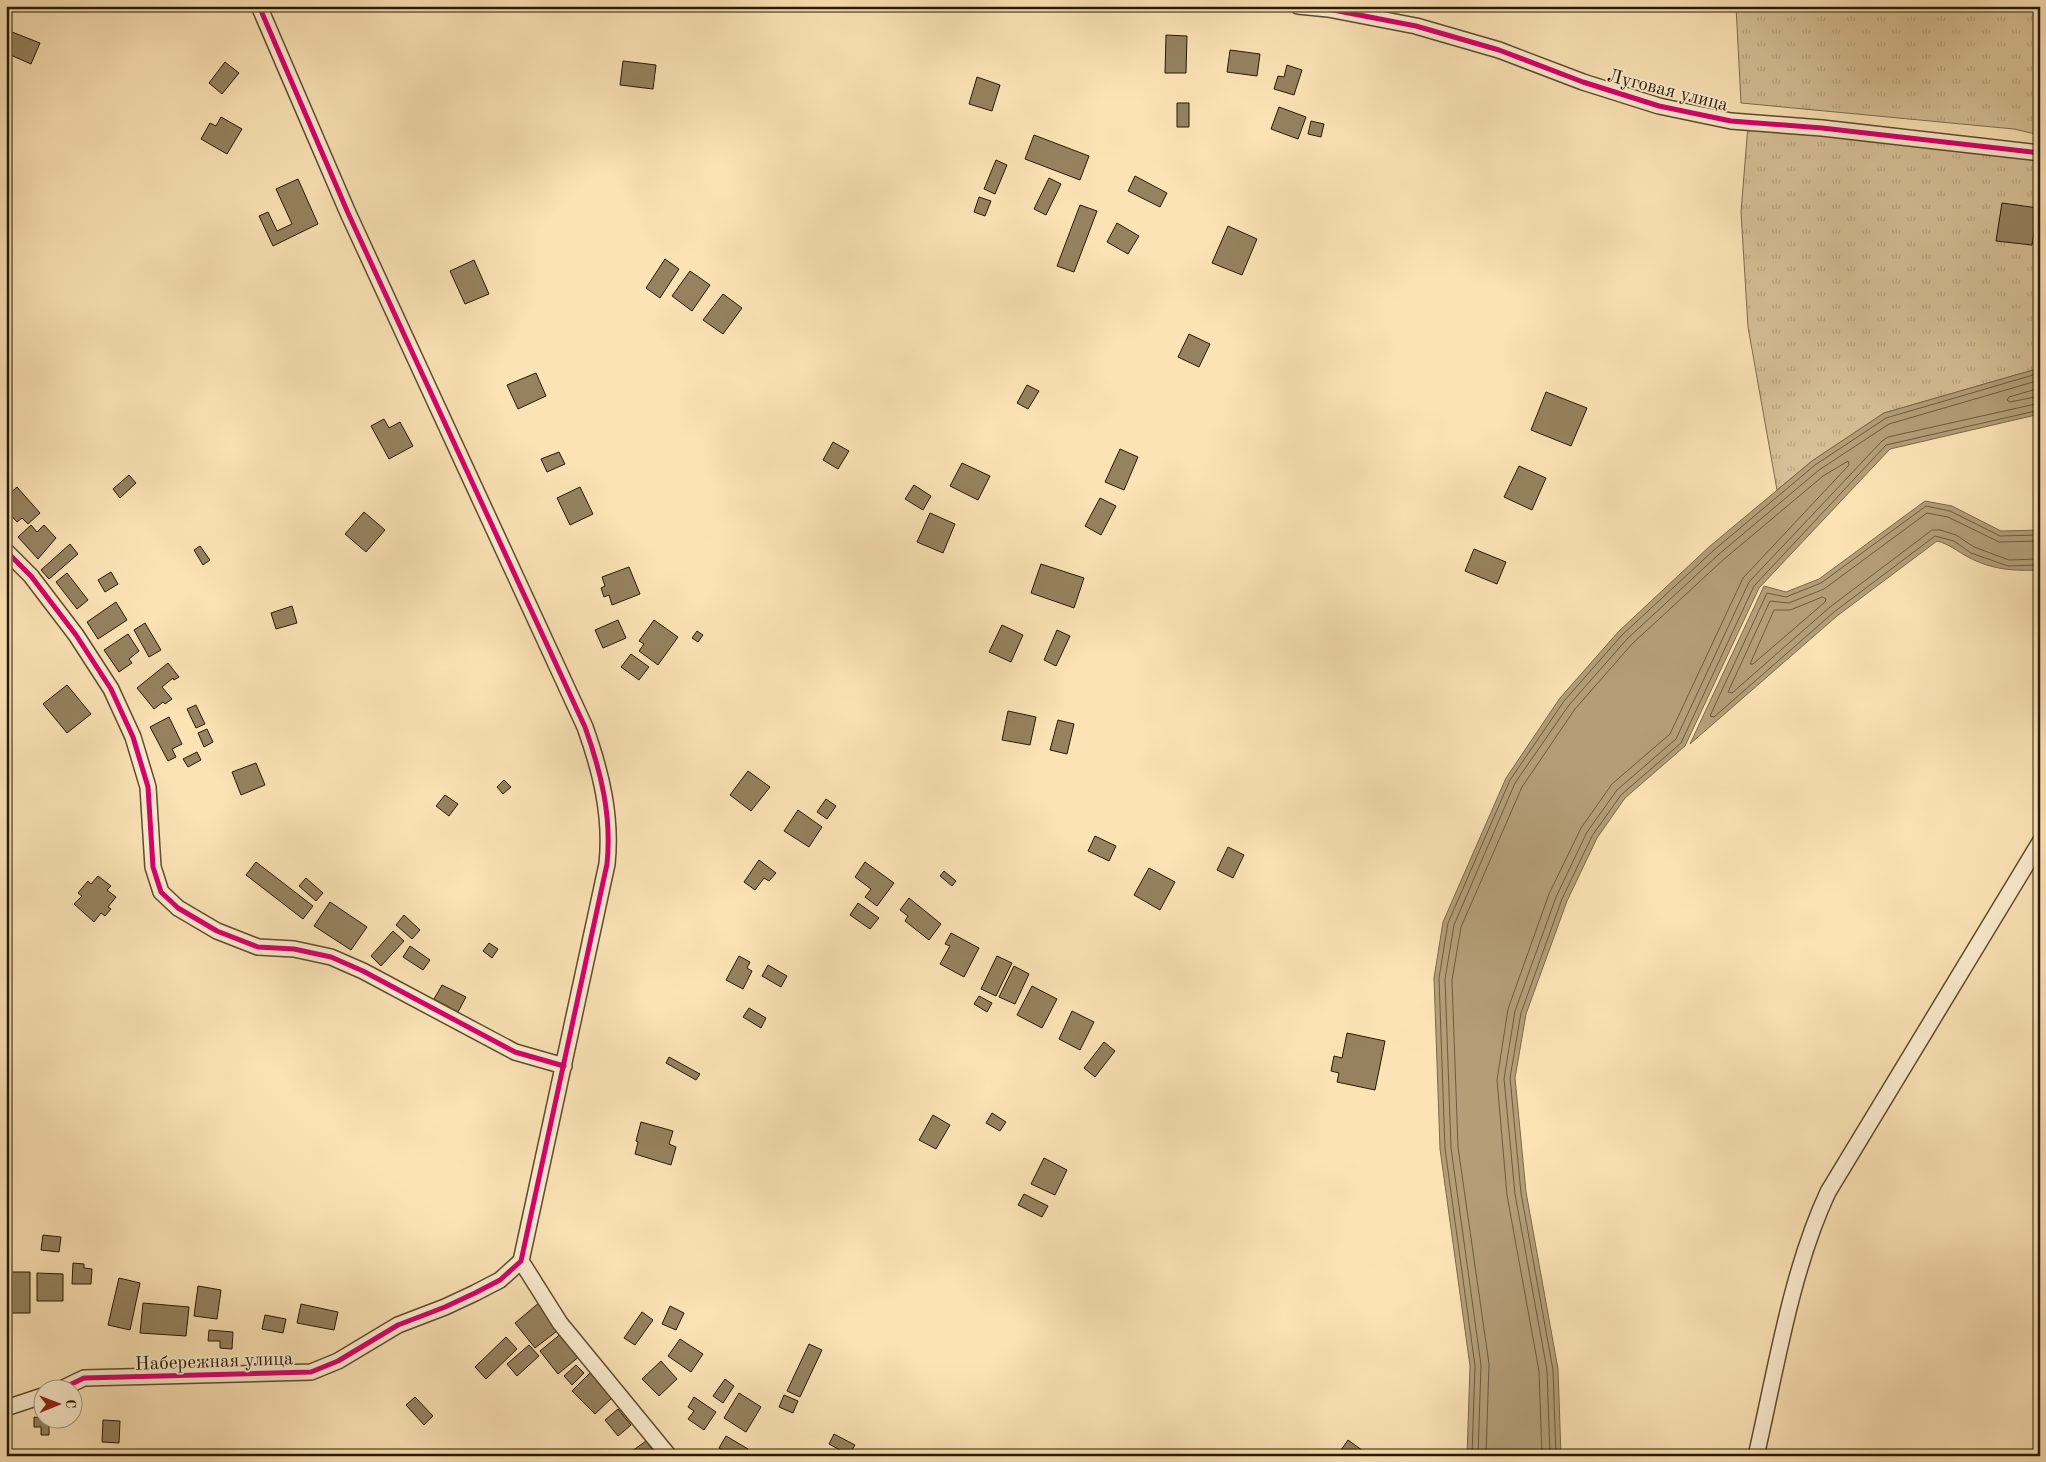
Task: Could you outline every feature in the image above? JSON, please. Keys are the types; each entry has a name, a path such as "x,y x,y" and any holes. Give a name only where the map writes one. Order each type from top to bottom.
{"street":[{"path":"259,6 348,213 557,663 595,754 608,811 609,840 602,891 521,1262 560,1323 670,1456"},
{"name":"Луговая улица","path":"1298,6 1328,9 1416,26 1499,50 1583,82 1659,106 1731,121 1822,128 2040,153"},
{"path":"6,551 31,576 76,635 111,689 133,738 148,788 154,866 161,892 178,908 217,931 258,947 294,949 331,957 363,971 515,1052 564,1066"},
{"path":"1756,1456 1794,1291 1815,1220 1828,1192 2040,842"},
{"name":"Набережная улица","path":"80,1380 84,1378 311,1372 338,1361 364,1343 398,1324 445,1308 500,1280 521,1262"},
{"path":"6,1408 32,1399"}],"green space":[{"path":"1736,6 2040,6 2040,135 2014,129 1741,103"},
{"path":"1748,125 1922,144 2040,161 2040,368 1884,413 1812,461 1777,490 1748,327 1741,212"}],"water":[{"path":"2040,368 2040,414 1890,449 1759,588 1685,746 1625,798 1597,838 1567,901 1526,1014 1515,1078 1526,1192 1558,1369 1561,1456 1467,1456 1470,1366 1440,1149 1434,978 1443,922 1506,778 1560,698 1619,631 1710,546 1812,461 1884,413"},
{"path":"1925,501 1952,506 2001,531 2040,530 2040,570 2012,570 1986,565 1937,541 1837,616 1690,744 1764,586 1786,592 1819,579"}],"building":[{"path":"7,30 40,43 31,64 6,53"},
{"path":"1166,35 1187,36 1186,73 1165,73"},
{"path":"1230,50 1260,54 1257,76 1227,72"},
{"path":"623,61 656,65 653,89 620,85"},
{"path":"225,62 239,73 222,94 209,83"},
{"path":"1287,65 1302,70 1294,95 1274,89 1278,76 1284,77"},
{"path":"977,77 1000,85 992,111 969,104"},
{"path":"1177,103 1189,103 1189,127 1177,127"},
{"path":"1279,107 1306,117 1298,139 1271,129"},
{"path":"221,117 242,129 227,154 201,139 210,123 216,126"},
{"path":"1311,121 1324,124 1321,137 1308,134"},
{"path":"1034,135 1089,156 1080,180 1025,159"},
{"path":"996,160 1007,165 995,194 984,189"},
{"path":"1135,176 1167,193 1160,207 1128,191"},
{"path":"1049,178 1061,184 1046,215 1034,209"},
{"path":"298,179 318,224 273,246 259,216 268,212 277,231 292,224 276,189"},
{"path":"979,197 991,201 985,216 974,212"},
{"path":"2002,203 2038,208 2032,245 1996,241"},
{"path":"1080,205 1097,211 1074,272 1057,266"},
{"path":"1117,223 1139,236 1128,254 1107,242"},
{"path":"1228,226 1257,239 1242,275 1212,263"},
{"path":"665,259 679,269 660,298 646,288"},
{"path":"474,260 489,294 465,304 450,271"},
{"path":"690,271 710,285 692,311 672,296"},
{"path":"723,294 742,308 723,334 703,320"},
{"path":"1189,334 1210,344 1199,367 1178,357"},
{"path":"536,373 546,396 518,409 507,385"},
{"path":"1027,385 1039,391 1028,409 1017,403"},
{"path":"1546,392 1587,408 1571,446 1531,430"},
{"path":"384,419 389,428 400,422 413,446 389,459 371,426"},
{"path":"833,442 849,451 838,469 823,460"},
{"path":"1120,449 1138,457 1124,490 1105,482"},
{"path":"559,452 565,464 547,472 541,459"},
{"path":"962,463 990,476 978,500 950,486"},
{"path":"1519,466 1546,478 1532,510 1504,497"},
{"path":"129,475 136,483 120,498 113,489"},
{"path":"914,485 931,496 923,510 905,499"},
{"path":"17,487 40,513 28,524 22,518 17,522 7,511 12,506 6,497"},
{"path":"580,487 593,514 570,525 557,498"},
{"path":"1100,498 1116,506 1101,535 1085,526"},
{"path":"364,512 385,530 366,552 345,534"},
{"path":"930,513 955,524 943,553 917,542"},
{"path":"31,525 37,532 44,525 56,538 38,559 18,537"},
{"path":"70,544 78,554 49,579 41,570"},
{"path":"200,546 210,560 203,565 194,550"},
{"path":"1474,549 1506,562 1497,584 1465,571"},
{"path":"1041,564 1084,578 1074,608 1031,593"},
{"path":"629,567 640,594 612,605 609,595 604,597 601,588 605,586 602,577"},
{"path":"111,572 118,584 105,592 98,580"},
{"path":"67,573 88,600 77,609 56,582"},
{"path":"116,602 127,620 98,639 87,622"},
{"path":"292,606 297,623 276,629 271,613"},
{"path":"618,620 626,638 603,648 595,630"},
{"path":"654,620 678,637 658,665 639,651 644,644 639,641"},
{"path":"145,623 161,650 149,657 134,630"},
{"path":"1002,625 1023,635 1011,662 989,652"},
{"path":"1057,630 1070,636 1056,666 1044,660"},
{"path":"697,631 703,635 698,642 692,638"},
{"path":"128,634 139,651 129,659 132,663 119,672 104,650"},
{"path":"631,654 649,667 639,680 621,667"},
{"path":"168,663 179,677 174,680 173,678 162,687 172,699 165,704 163,702 154,709 137,688"},
{"path":"67,685 91,714 67,733 43,704"},
{"path":"196,705 205,724 196,728 187,709"},
{"path":"1008,711 1036,717 1030,745 1002,740"},
{"path":"169,717 182,744 172,749 176,757 168,761 150,727"},
{"path":"1058,720 1074,724 1067,754 1050,750"},
{"path":"207,729 213,742 204,747 198,733"},
{"path":"197,752 201,760 188,767 183,759"},
{"path":"256,763 265,785 241,795 232,772"},
{"path":"748,771 770,787 751,811 730,795"},
{"path":"504,780 511,787 503,794 497,787"},
{"path":"445,795 458,804 449,816 436,806"},
{"path":"826,799 836,806 827,819 817,812"},
{"path":"798,810 822,827 809,847 784,831"},
{"path":"1095,836 1116,846 1109,861 1088,851"},
{"path":"1228,847 1244,855 1233,878 1217,870"},
{"path":"759,860 776,873 769,881 764,878 755,890 744,882"},
{"path":"256,862 313,906 303,919 246,875"},
{"path":"865,862 894,883 877,906 865,897 871,889 855,877"},
{"path":"1149,868 1175,882 1160,910 1134,895"},
{"path":"944,871 956,881 952,886 940,876"},
{"path":"98,876 111,886 107,890 116,897 108,907 111,909 105,916 101,913 94,922 74,904 82,896 78,893 88,881 91,884"},
{"path":"306,878 323,893 316,901 299,886"},
{"path":"909,898 941,924 929,940 905,921 908,916 900,910"},
{"path":"330,902 367,927 351,950 314,926"},
{"path":"858,903 879,918 870,929 850,915"},
{"path":"404,915 420,930 412,939 396,925"},
{"path":"393,931 404,941 381,966 371,956"},
{"path":"951,933 979,948 964,977 940,964 950,946 945,944"},
{"path":"489,943 498,949 492,958 483,951"},
{"path":"410,946 430,960 423,970 403,957"},
{"path":"739,956 750,962 747,968 752,971 743,989 726,980"},
{"path":"997,956 1012,963 996,996 981,989"},
{"path":"768,965 787,976 781,987 762,976"},
{"path":"1014,966 1029,974 1015,1004 999,997"},
{"path":"442,985 466,997 458,1012 434,999"},
{"path":"1032,986 1057,999 1042,1028 1017,1015"},
{"path":"979,996 992,1003 987,1012 974,1004"},
{"path":"749,1008 766,1018 761,1028 743,1017"},
{"path":"1072,1011 1094,1022 1080,1050 1059,1039"},
{"path":"1347,1033 1385,1041 1375,1090 1337,1082 1339,1073 1331,1071 1334,1056 1342,1058"},
{"path":"1104,1042 1115,1051 1095,1077 1084,1068"},
{"path":"669,1057 700,1074 696,1080 666,1063"},
{"path":"992,1113 1006,1122 1000,1131 986,1123"},
{"path":"933,1115 950,1125 936,1149 919,1140"},
{"path":"641,1122 673,1131 669,1144 676,1147 671,1165 635,1154"},
{"path":"1044,1158 1067,1170 1055,1195 1031,1184"},
{"path":"1024,1194 1048,1206 1042,1217 1018,1205"},
{"path":"43,1235 61,1237 59,1252 41,1250"},
{"path":"73,1263 84,1264 84,1268 92,1269 91,1284 72,1284"},
{"path":"8,1272 30,1272 30,1313 9,1313"},
{"path":"37,1273 63,1274 63,1301 37,1301"},
{"path":"119,1278 140,1283 130,1330 108,1325"},
{"path":"198,1286 221,1290 217,1319 194,1316"},
{"path":"540,1302 561,1328 535,1348 515,1323"},
{"path":"143,1303 189,1307 186,1336 140,1333"},
{"path":"301,1304 338,1312 334,1330 297,1323"},
{"path":"670,1306 684,1313 676,1330 662,1324"},
{"path":"642,1312 653,1320 635,1345 624,1338"},
{"path":"265,1315 286,1319 283,1333 262,1329"},
{"path":"209,1330 233,1332 232,1349 220,1348 220,1341 208,1341"},
{"path":"563,1332 581,1355 558,1374 540,1351"},
{"path":"506,1337 517,1349 486,1379 475,1367"},
{"path":"680,1339 703,1354 691,1372 668,1356"},
{"path":"809,1344 822,1350 800,1397 787,1391"},
{"path":"529,1345 539,1356 517,1376 507,1364"},
{"path":"661,1361 677,1379 659,1396 642,1379"},
{"path":"576,1365 584,1373 572,1385 564,1376"},
{"path":"591,1372 614,1396 595,1414 572,1391"},
{"path":"725,1379 734,1386 723,1403 713,1396"},
{"path":"739,1393 761,1407 746,1432 724,1418"},
{"path":"784,1395 798,1401 793,1413 779,1407"},
{"path":"415,1397 433,1416 424,1425 406,1405"},
{"path":"694,1397 716,1412 704,1430 688,1419 694,1411 688,1407"},
{"path":"618,1409 631,1425 618,1436 605,1420"},
{"path":"103,1420 120,1421 119,1443 102,1442"},
{"path":"41,1430 49,1430 49,1435 41,1435"},
{"path":"834,1434 855,1445 849,1455 829,1444"},
{"path":"726,1436 748,1449 744,1456 733,1456 719,1448"},
{"path":"1348,1440 1370,1456 1337,1456"},
{"path":"646,1441 657,1456 629,1456 628,1454"}],"cycle path":[{"path":"80,1380 84,1378 311,1372 338,1361 398,1325 445,1307 500,1280 521,1261 607,864 608,829 604,794 585,727 348,213 259,6"},
{"path":"1298,6 1328,9 1416,26 1499,50 1583,82 1659,106 1731,121 1822,128 2040,153"},
{"path":"6,551 31,576 76,635 111,689 133,737 148,787 153,867 161,892 178,908 217,931 258,947 294,949 331,957 363,971 515,1052 564,1066"}]}
